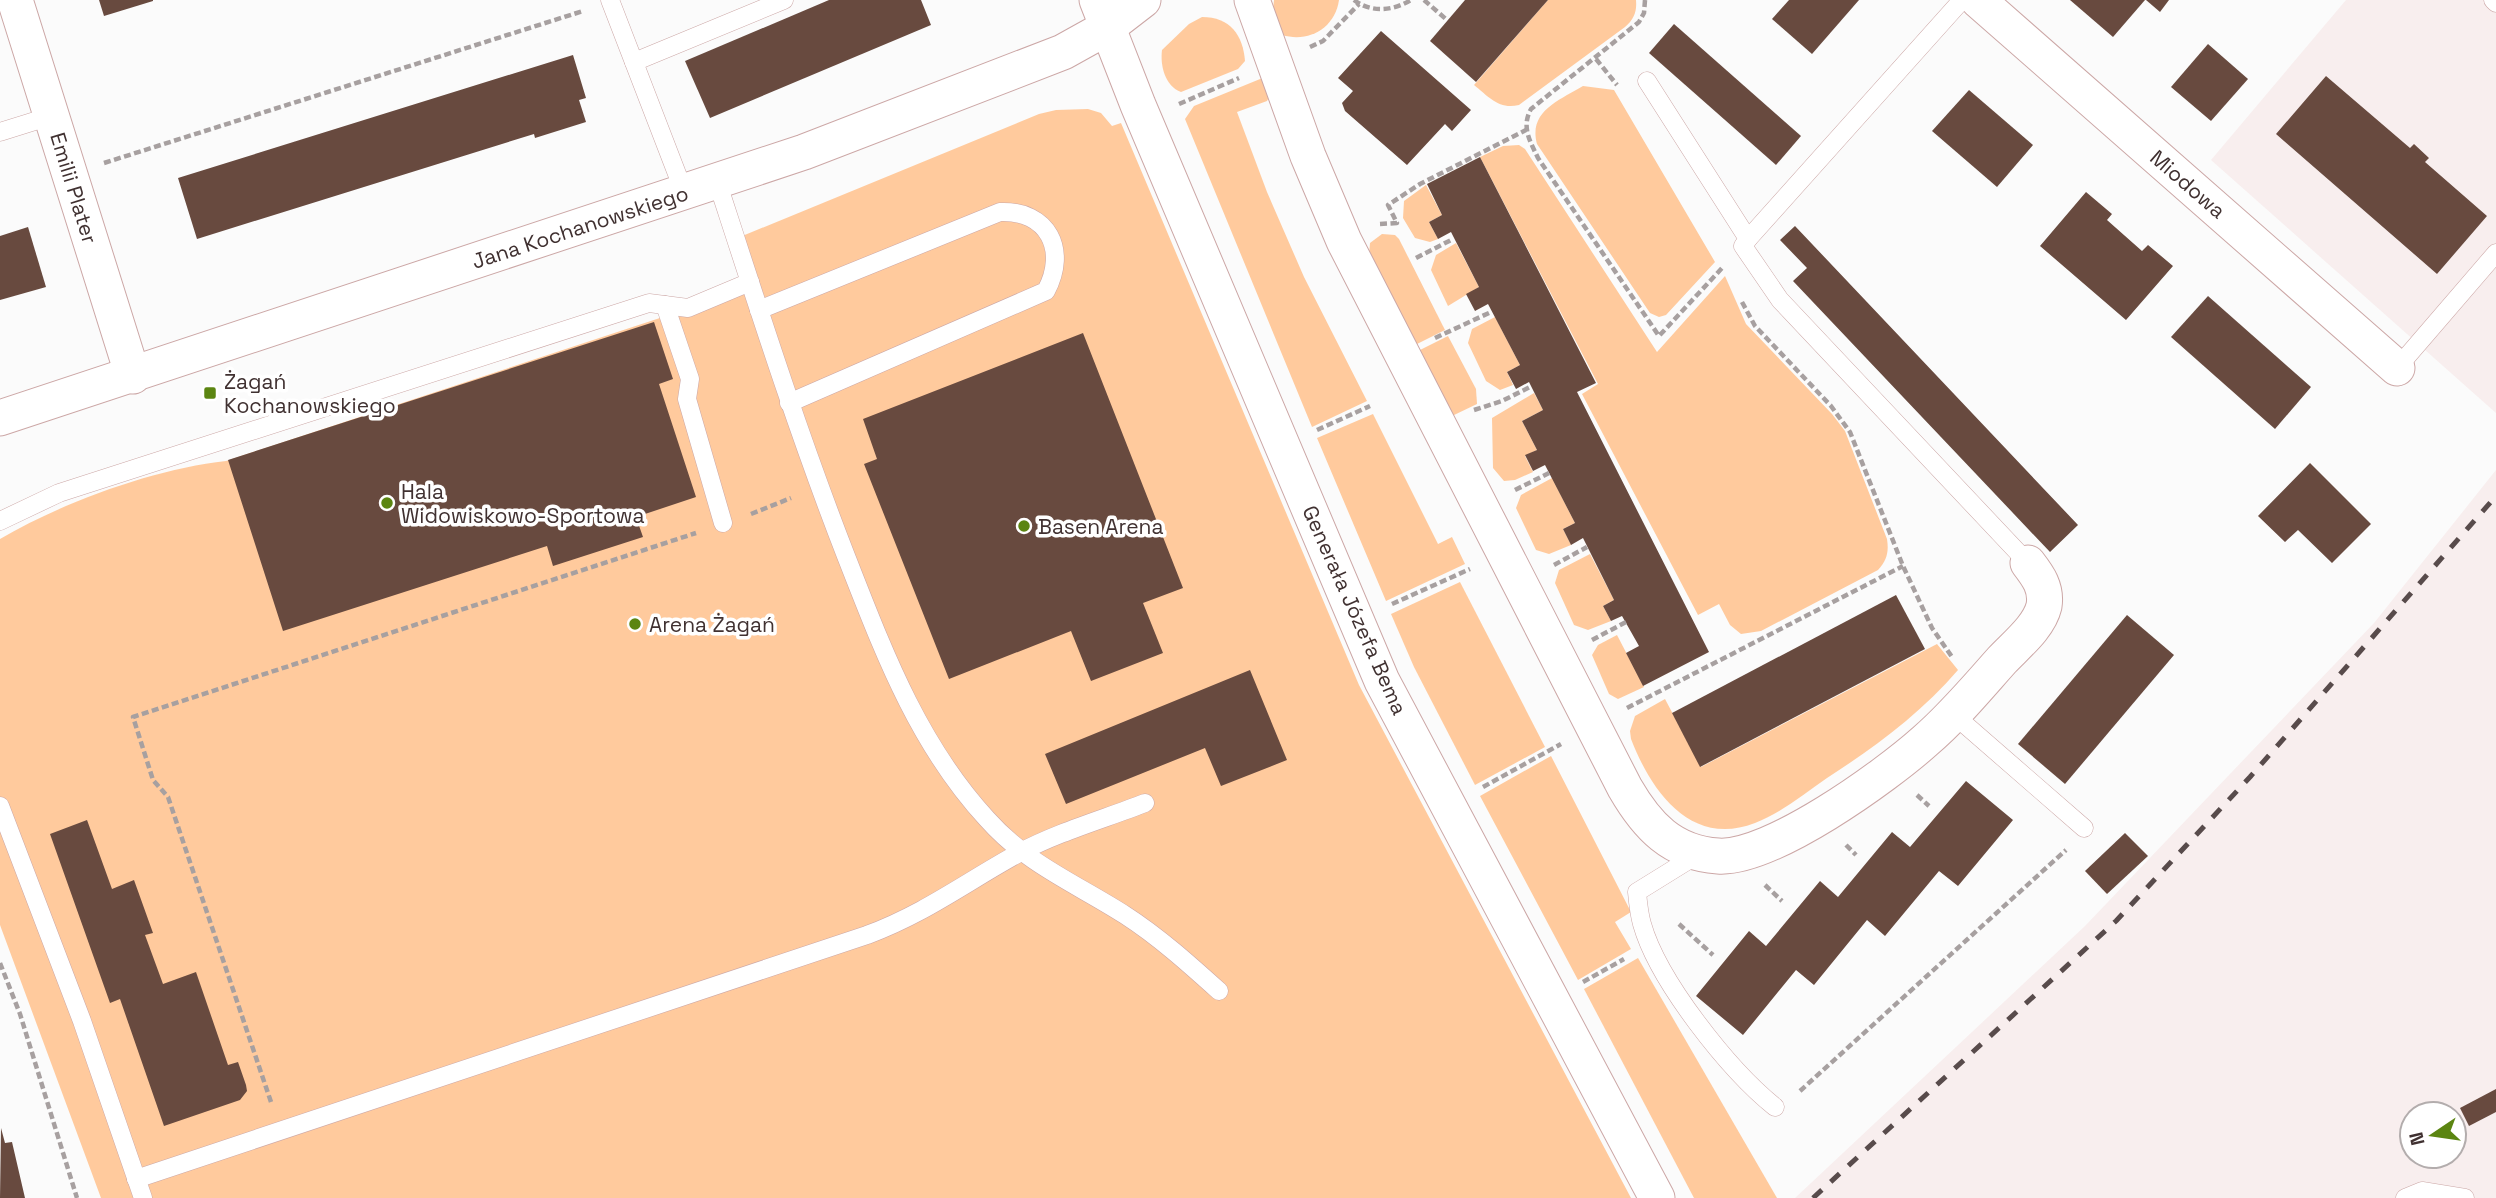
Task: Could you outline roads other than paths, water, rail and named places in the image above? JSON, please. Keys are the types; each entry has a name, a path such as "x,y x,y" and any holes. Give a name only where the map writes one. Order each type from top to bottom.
{"street":[{"name":"Emilii Plater","path":"15,0 133,376"},
{"name":"Jana Kochanowskiego","path":"0,418 804,152 1026,68 1103,13 1143,0"},
{"path":"1252,0 1324,197 1402,355 1636,807 1662,837 1700,853 1740,855 1782,838 1881,776 1926,741 2038,621 2045,595 2041,580 2028,563"},
{"name":"Miodowa","path":"1978,0 2397,369"},
{"name":"Generała Józefa Bema","path":"1103,13 1382,681 1657,1198"}],"lane":[{"path":"634,62 784,0"},
{"path":"1962,0 1743,246 1780,300 2028,563"},
{"path":"602,4 634,62 684,192"},
{"path":"1647,81 1748,239"},
{"path":"0,132 51,116"},
{"path":"717,181 818,485 886,659 924,735 967,797 1021,852 1060,880 1155,935 1219,991"},
{"path":"759,310 1000,212 1015,211 1032,218 1045,229 1054,244 1053,278 1046,291 789,403"},
{"path":"2397,369 2496,253"},
{"path":"0,521 59,492 649,303 688,308 750,282"},
{"path":"665,306 690,379 687,399 723,523"},
{"path":"1953,714 2084,828"},
{"path":"136,1179 902,922 961,891 1021,852 1145,803"},
{"path":"0,806 82,1021 143,1198"},
{"path":"1700,853 1637,892 1642,925 1677,992 1703,1028 1740,1074 1775,1107"},
{"path":"2405,1198 2422,1191 2465,1198"}],"railway":[{"path":"1813,1198 2116,921 2250,777 2496,496"}],"place":[{"name":"Żagań Kochanowskiego","path":"210,393"},
{"name":"Hala Widowiskowo-Sportowa","path":"387,503"},
{"name":"Basen Arena","path":"1024,526"},
{"name":"Arena Żagań","path":"635,624"}]}
